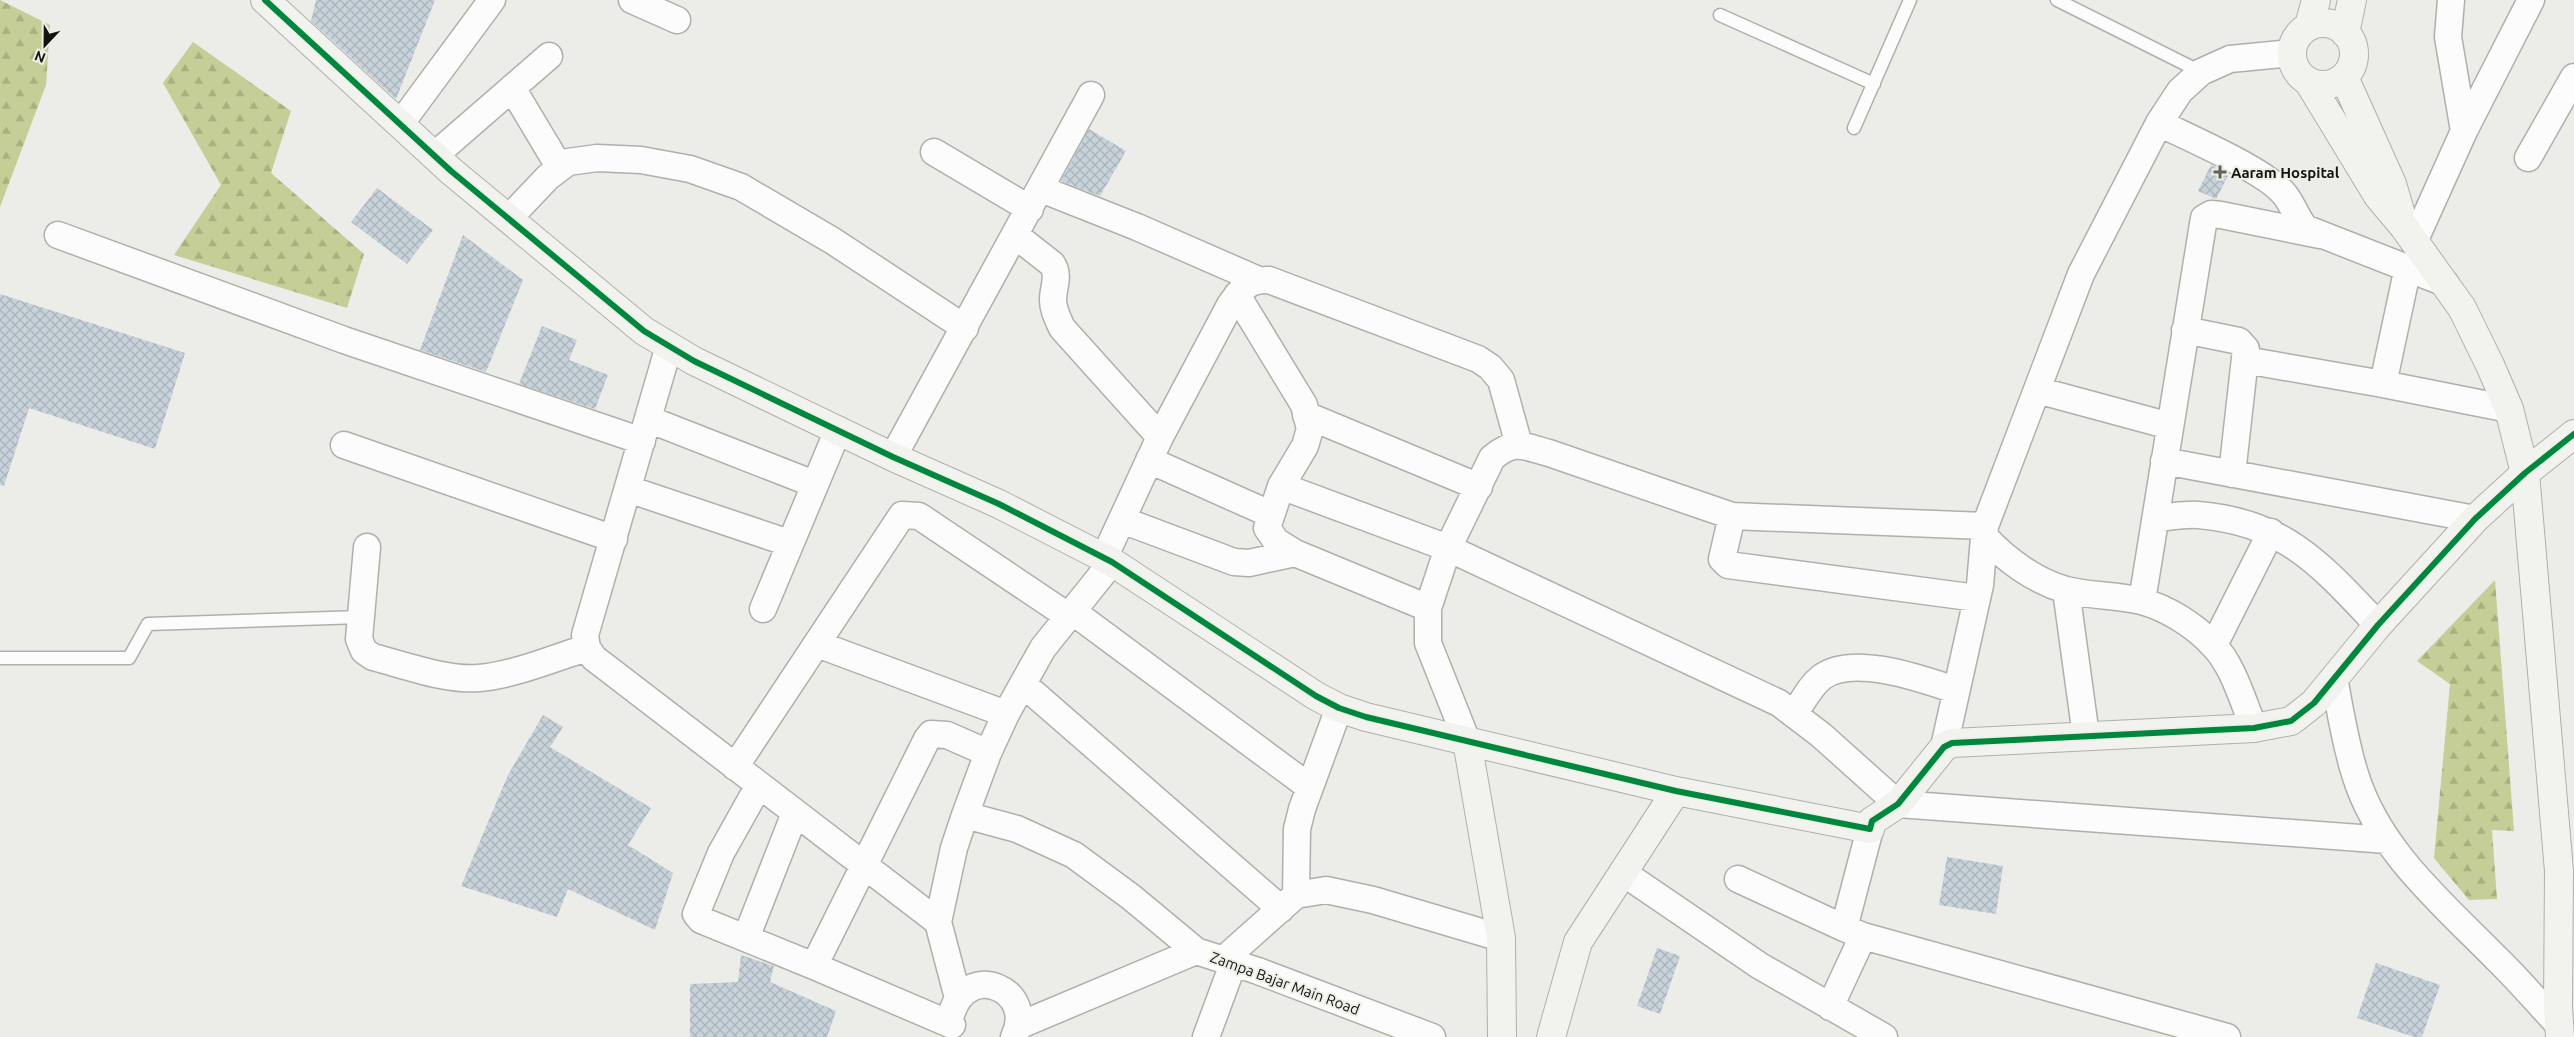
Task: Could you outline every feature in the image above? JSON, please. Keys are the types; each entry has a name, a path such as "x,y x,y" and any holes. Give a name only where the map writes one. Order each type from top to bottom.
{"street":[{"path":"264,0 508,219 622,315 669,346 894,457 999,504 1108,560 1316,696 1339,708 1366,717 1676,791 1870,829"},
{"path":"401,123 492,0"},
{"path":"632,0 677,20"},
{"path":"2316,0 2310,26 2297,38 2292,53 2296,70 2308,81 2409,245 2445,283 2462,308 2486,357 2508,409 2525,473 2566,872 2562,1019"},
{"path":"2345,33 2352,0"},
{"path":"2451,0 2448,37 2464,131"},
{"path":"2382,384 2409,245 2464,131 2531,0"},
{"path":"2308,81 2327,85 2344,77 2353,60 2351,41 2345,33 2328,24 2310,26"},
{"path":"1830,1007 1854,932 1872,821 1898,804 1944,746 1977,598 1985,532 2081,274 2159,123 2180,90 2201,72 2230,59 2292,53"},
{"path":"435,155 549,56"},
{"path":"2344,77 2392,184 2409,245"},
{"path":"2528,158 2572,86"},
{"path":"512,88 560,168"},
{"path":"894,457 966,328 1091,95"},
{"path":"2159,123 2268,179 2286,195 2296,218 2305,228 2320,235"},
{"path":"934,152 1035,199 1137,227 1247,287 1304,405 1310,429 1305,446 1281,486 1270,514 1267,528 1276,541 1295,554 1428,608"},
{"path":"508,219 548,177 568,162 596,158 641,160 690,169 741,187 833,241 966,328"},
{"path":"2142,601 2157,518 2164,462 2204,218 2211,214 2221,215 2320,235 2409,245"},
{"path":"1015,235 1052,264 1056,270 1053,301 1056,315 1062,328 1160,437"},
{"path":"58,236 344,340 645,430 814,484"},
{"path":"958,998 938,922 954,848 988,753 1006,714 1043,648 1070,614 1108,560 1122,520 1160,437 1247,287 1269,280 1478,359 1490,367 1501,380 1519,445"},
{"path":"2185,330 2243,343 2246,349 2232,474"},
{"path":"669,346 586,635 587,648 594,658 938,922"},
{"path":"2246,360 2508,409"},
{"path":"2037,390 2170,426"},
{"path":"1306,416 1479,487"},
{"path":"763,609 789,543 838,430"},
{"path":"1944,746 1952,743 2254,728 2291,721 2314,703 2378,625 2475,519 2525,473 2573,436"},
{"path":"344,445 614,539"},
{"path":"1502,1037 1501,938 1467,741 1428,643 1428,608 1448,548 1492,458 1504,447 1519,445 1558,456 1732,516 1985,532"},
{"path":"1149,460 1270,514"},
{"path":"2164,462 2475,519"},
{"path":"1281,486 1448,548 1771,699 1794,714 1821,736 1898,804 2387,840"},
{"path":"628,489 789,543"},
{"path":"735,767 895,523 902,515 910,514 919,516 1070,614 1308,786"},
{"path":"2157,518 2197,515 2239,521 2271,532 2319,563 2378,625"},
{"path":"1732,516 1722,559 1728,564 1977,598"},
{"path":"1122,520 1234,562 1249,563 1295,554"},
{"path":"1985,532 2001,554 2038,579 2066,590 2142,601 2190,624 2214,645 2228,668 2254,728"},
{"path":"2214,645 2271,532"},
{"path":"367,548 359,639 364,651 373,657 454,677 478,679 496,676 587,648"},
{"path":"2066,590 2086,736"},
{"path":"817,644 1006,714"},
{"path":"1794,714 1820,678 1835,670 1876,669 1902,672 1955,690"},
{"path":"2334,678 2355,774 2387,840 2400,858 2449,912 2562,1019"},
{"path":"1023,684 1288,902"},
{"path":"1288,902 1297,829 1308,786 1339,708"},
{"path":"814,966 931,734 947,735 988,753"},
{"path":"759,785 721,853 696,914 701,920 814,966 954,1031"},
{"path":"1552,1037 1578,942 1625,874 1676,791"},
{"path":"746,938 795,813"},
{"path":"965,815 1017,829 1074,855 1131,897 1196,951"},
{"path":"1625,874 1760,966 1884,1037"},
{"path":"1738,879 1854,932 2227,1037"},
{"path":"1206,1037 1228,962 1288,902 1326,890 1372,900 1501,938"},
{"name":"Zampa Bajar Main Road","path":"1016,1031 1196,951 1432,1037"},
{"path":"954,1031 952,1013 958,998 972,987 982,985 993,986 1003,990 1017,1006 1016,1031"}],"lane":[{"path":"1854,128 1910,0"},
{"path":"2057,0 2201,72"},
{"path":"1720,15 1874,84"},
{"path":"0,658 129,658 148,624 361,617"}],"green space":[{"path":"0,0 50,25 46,85 0,207"},
{"path":"193,42 291,111 271,173 364,254 347,308 174,255 221,185 163,83"},
{"path":"2495,580 2514,831 2492,830 2497,899 2469,900 2434,858 2450,684 2417,661"}],"building":[{"path":"316,0 435,0 396,99 311,21"},
{"path":"1089,129 1126,151 1100,196 1061,181"},
{"path":"2211,165 2229,174 2216,199 2198,191"},
{"path":"377,188 433,230 407,264 351,222"},
{"path":"463,235 523,280 486,372 420,350"},
{"path":"0,294 185,353 155,449 29,408 4,486 0,485"},
{"path":"542,326 577,340 569,360 608,375 595,409 519,384"},
{"path":"543,715 563,727 550,747 651,808 628,845 673,873 655,930 568,889 557,917 461,886 508,775"},
{"path":"1947,857 2003,866 1996,914 1939,905"},
{"path":"1657,948 1680,956 1660,1014 1637,1006"},
{"path":"741,955 774,966 770,982 836,1011 827,1037 690,1037 690,984 738,982"},
{"path":"2376,963 2440,985 2422,1037 2414,1037 2357,1018"}],"cycle path":[{"path":"265,0 451,171 644,331 694,361 893,457 999,504 1112,562 1316,696 1339,708 1366,717 1676,791 1870,829 1872,821 1898,804 1944,747 1952,743 2254,728 2291,721 2314,703 2378,625 2475,519 2525,473 2574,434"}],"place":[{"name":"Aaram Hospital","path":"2220,172"}]}
